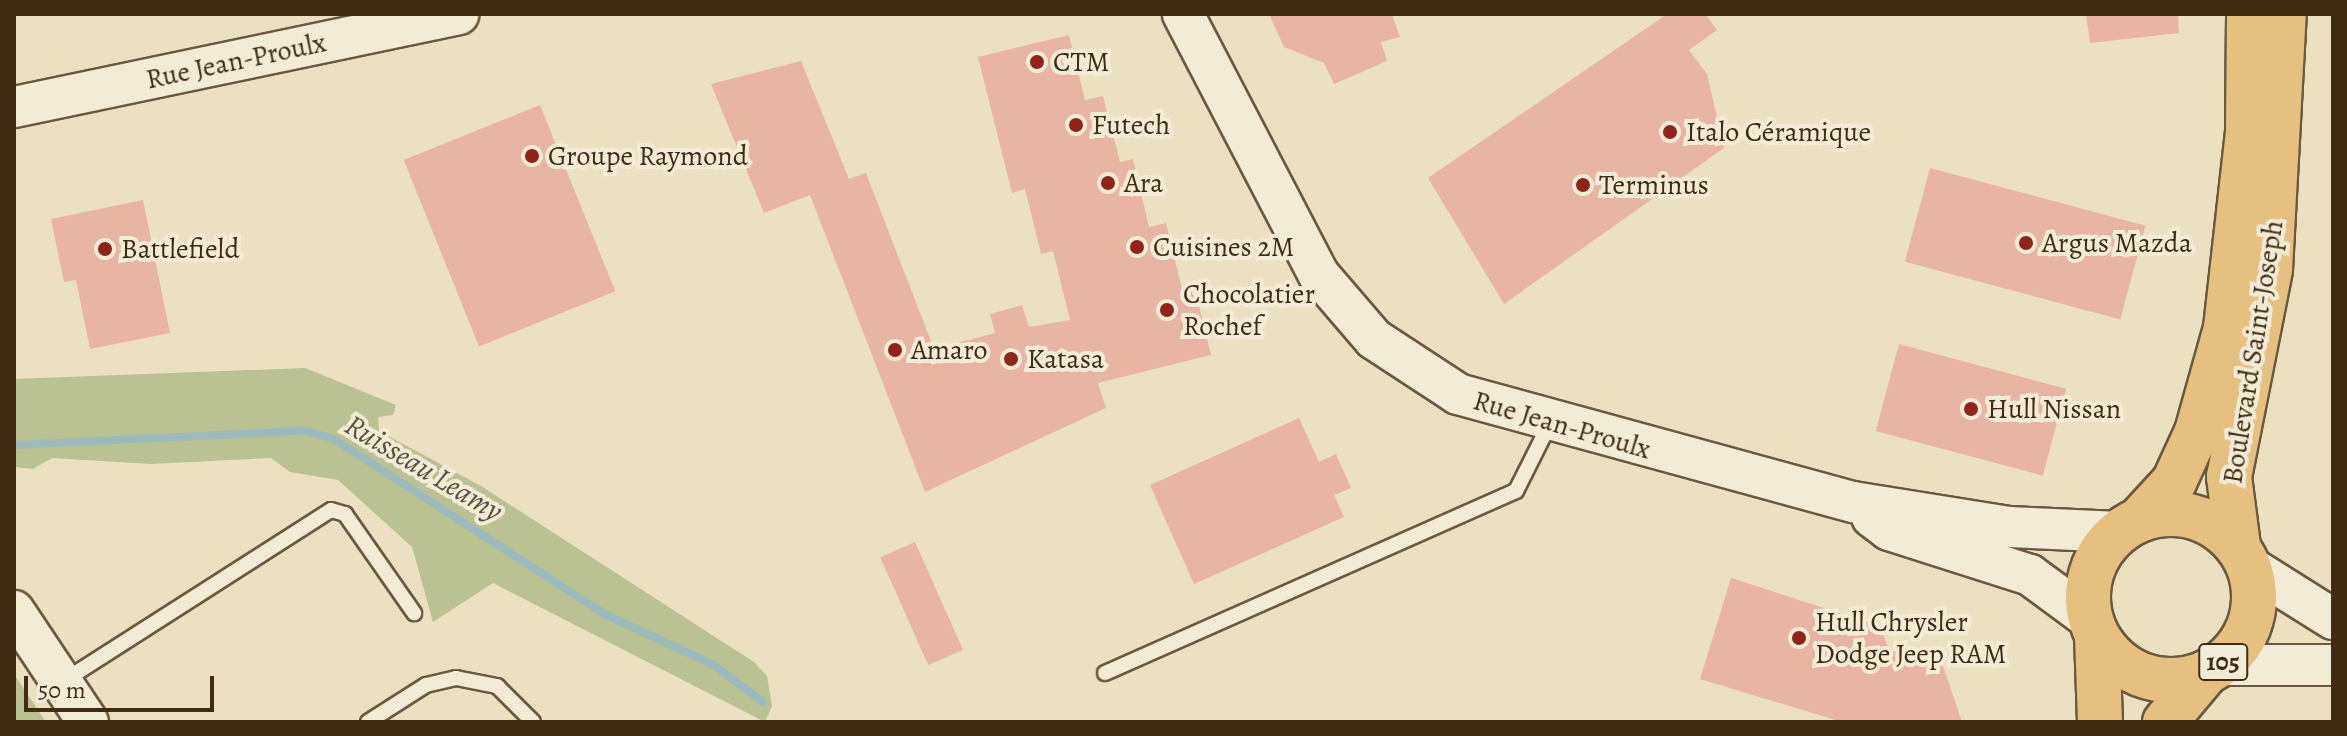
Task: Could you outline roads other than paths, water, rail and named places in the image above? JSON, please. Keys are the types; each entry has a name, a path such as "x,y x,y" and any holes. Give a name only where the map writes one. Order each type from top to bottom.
{"main road":[{"name":"Boulevard Saint-Joseph","path":"2129,526 2174,482 2197,432 2226,328 2248,132 2249,14"},
{"name":"Boulevard Saint-Joseph","path":"2244,556 2229,477 2270,269 2284,14"},
{"path":"2100,722 2094,627 2095,562 2129,526 2193,516 2244,556"},
{"name":"105","path":"2165,722 2249,630 2244,556"},
{"name":"105","path":"2094,627 2132,671 2156,679 2213,670"}],"street":[{"name":"Rue Jean-Proulx","path":"14,107 458,14"},
{"name":"Rue Jean-Proulx","path":"1183,14 1305,251 1345,309 1423,375 1549,425 1853,502 2009,527 2129,526"},
{"name":"Rue Jean-Proulx","path":"1853,502 1889,530 2030,575 2094,627"},
{"path":"2244,556 2333,619"},
{"path":"14,611 88,722"},
{"path":"2213,670 2282,659 2333,665"}],"lane":[{"path":"1105,673 1516,491 1549,425"},
{"path":"62,683 331,510 345,514 414,613"},
{"path":"368,722 426,685 467,678 505,691 533,722"}],"waterway":[{"name":"Ruisseau Leamy","path":"14,445 305,431 334,439 604,614 714,665 763,702"}],"place":[{"name":"CTM","path":"1037,62"},
{"name":"Futech","path":"1076,125"},
{"name":"Italo Céramique","path":"1670,132"},
{"name":"Groupe Raymond","path":"532,156"},
{"name":"Ara","path":"1108,183"},
{"name":"Terminus","path":"1583,185"},
{"name":"Argus Mazda","path":"2026,243"},
{"name":"Cuisines 2M","path":"1137,247"},
{"name":"Battlefield","path":"105,249"},
{"name":"Chocolatier Rochef","path":"1167,310"},
{"name":"Amaro","path":"895,350"},
{"name":"Katasa","path":"1011,359"},
{"name":"Hull Nissan","path":"1971,409"},
{"name":"Hull Chrysler Dodge Jeep RAM","path":"1799,638"}]}
